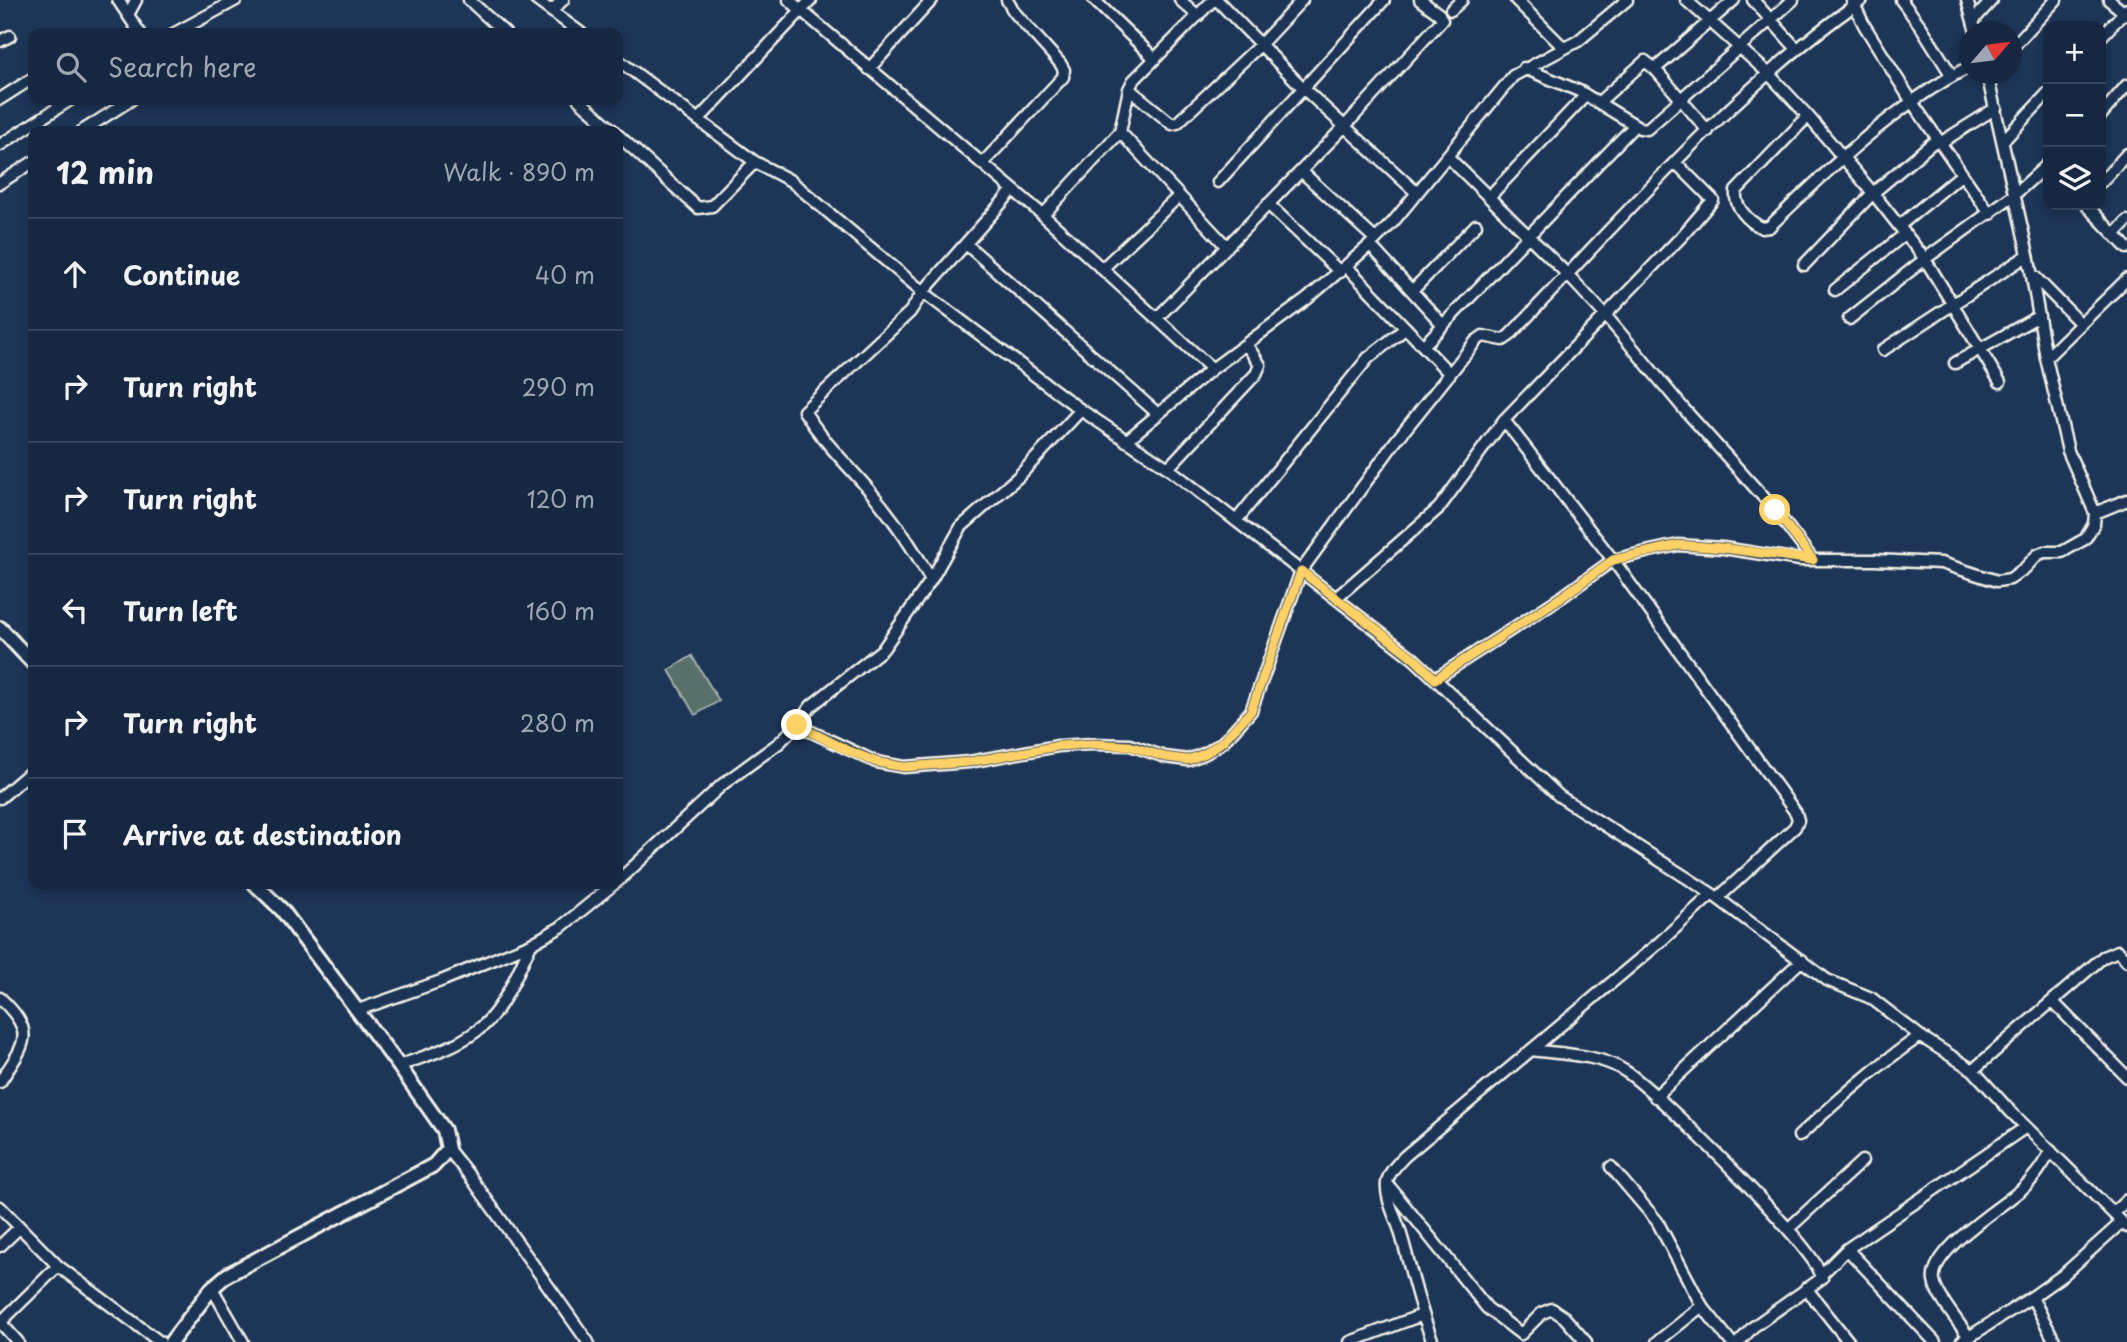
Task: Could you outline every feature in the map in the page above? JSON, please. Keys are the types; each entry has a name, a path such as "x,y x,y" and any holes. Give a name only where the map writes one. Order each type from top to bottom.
{"street":[{"path":"118,0 137,28"},
{"path":"128,15 136,0"},
{"path":"183,28 236,0"},
{"path":"469,0 500,28"},
{"path":"536,0 575,28"},
{"path":"551,11 563,0"},
{"path":"789,0 1042,215 1212,369"},
{"path":"699,119 811,0"},
{"path":"869,69 932,0"},
{"path":"982,163 1063,77 1064,70 1060,63 1014,12 1007,0"},
{"path":"1094,0 1155,59"},
{"path":"1181,0 1198,16"},
{"path":"1042,215 1120,132 1133,80 1215,0 1304,89 1417,193"},
{"path":"1129,89 1175,124 1260,45 1302,0"},
{"path":"1218,181 1384,0"},
{"path":"1157,318 1345,126 1441,20 1439,14 1420,0"},
{"path":"1451,10 1462,0"},
{"path":"1516,0 1564,48"},
{"path":"1126,441 1212,369 1343,269 1373,242 1513,76 1564,48 1608,18 1627,0"},
{"path":"1686,0 1768,73 1873,193 1925,259 2000,382"},
{"path":"1655,69 1734,0"},
{"path":"1754,0 1796,48"},
{"path":"1524,68 1586,95 1635,125 1647,129 1793,0"},
{"path":"1901,0 1952,76"},
{"path":"1967,0 1973,21"},
{"path":"1977,21 1992,0"},
{"path":"2022,37 2056,0"},
{"path":"2106,32 2126,12 2109,0"},
{"path":"797,725 876,762 904,767 969,762 1058,746 1104,743 1130,746 1165,757 1188,760 1206,753 1223,741 1251,711 1301,571 1395,442 1480,337 1503,340 1509,337 1676,163 1768,73 1857,2 1864,25 1912,102 1990,214"},
{"path":"1599,102 1646,61 1708,131"},
{"path":"623,64 755,162 791,181 923,292 1082,410 1168,468 1415,659 1559,796 1716,896 1827,980 1871,998 1920,1036 1973,1070 2125,1225 2063,1275 1965,1340 1935,1285 1935,1266 1958,1239 2022,1189 2037,1174 2051,1151"},
{"path":"1808,116 1736,191 1735,198 1742,212 1762,228 1769,227 1842,157 1912,102 1959,72"},
{"path":"0,99 28,81"},
{"path":"1435,679 1563,596 1613,560 1678,545 1813,560 1941,563 1997,581 2010,579 2025,568 2032,558 2044,552 2062,552 2085,539 2094,524 2095,513 2068,451 2046,358 2032,273 1990,84"},
{"path":"2106,110 2127,85"},
{"path":"1489,197 1586,95"},
{"path":"2003,141 2043,98"},
{"path":"30,126 63,105"},
{"path":"90,126 123,105"},
{"path":"585,105 608,126"},
{"path":"1804,265 1873,193 1938,141 1996,108"},
{"path":"1423,346 1635,125"},
{"path":"0,145 28,127"},
{"path":"1120,132 1227,247"},
{"path":"623,140 698,208 712,206 755,162"},
{"path":"2106,177 2127,154"},
{"path":"1447,156 1606,316 1684,409 1775,510 1813,560"},
{"path":"1336,598 1439,508 1504,420 1606,316 1713,200 1676,163"},
{"path":"0,183 28,165"},
{"path":"1849,319 1925,259 1990,214 2043,169"},
{"path":"1301,171 1373,242 1412,292 1443,325"},
{"path":"1835,290 1961,175"},
{"path":"931,580 914,550 884,509 829,447 804,411 911,312 923,292 1013,190"},
{"path":"1102,268 1179,196"},
{"path":"1268,204 1343,269 1450,374"},
{"path":"2091,210 2127,248"},
{"path":"2114,235 2127,221"},
{"path":"1412,292 1476,225"},
{"path":"965,244 1158,414"},
{"path":"1883,350 2028,255"},
{"path":"2032,273 2081,324"},
{"path":"2046,358 2127,279"},
{"path":"1955,363 2039,316"},
{"path":"1236,521 1368,358 1406,328"},
{"path":"1168,468 1256,374 1259,365 1246,344"},
{"path":"623,876 723,784 779,743 811,706 883,649 931,580 961,527 1018,477 1082,410"},
{"path":"1433,1342 1422,1315 1387,1183 1392,1171 1405,1156 1716,896 1795,827 1798,820 1796,813 1613,560 1504,420"},
{"path":"2095,513 2127,500"},
{"path":"0,628 28,658"},
{"path":"0,799 28,774"},
{"path":"260,889 282,910 399,1066 444,1130 448,1149 588,1342"},
{"path":"358,1010 441,981 531,944 561,927 607,889"},
{"path":"399,1066 448,1048 484,1025 507,994 531,944"},
{"path":"1973,1070 2103,957 2118,951 2127,961"},
{"path":"1655,1097 1801,960"},
{"path":"0,998 15,1012 23,1026 24,1044 0,1082"},
{"path":"2053,1002 2127,1077"},
{"path":"1798,1136 1856,1083 1920,1036"},
{"path":"1531,1050 1606,1063 1625,1071 1699,1137 1788,1229 1822,1274"},
{"path":"1739,1342 1753,1327 1822,1278 1822,1274 1847,1249 2026,1127"},
{"path":"171,1342 212,1288 227,1275 434,1165 448,1149"},
{"path":"1788,1229 1862,1161"},
{"path":"1611,1167 1657,1221 1702,1306 1731,1342"},
{"path":"1387,1183 1487,1308 1523,1338 1542,1314 1552,1309 1564,1317 1586,1342"},
{"path":"2113,1213 2127,1200"},
{"path":"0,1208 58,1266 160,1342"},
{"path":"0,1246 19,1228"},
{"path":"1847,1249 1935,1342"},
{"path":"18,1342 0,1322 58,1266"},
{"path":"212,1288 243,1342"},
{"path":"1806,1288 1849,1342"},
{"path":"2032,1297 2055,1342"},
{"path":"1657,1342 1702,1306"},
{"path":"1350,1342 1422,1315"}],"green space":[{"path":"692,656 719,701 695,715 669,670"}],"route":[{"path":"797,725 876,762 904,767 969,762 1058,746 1115,743 1165,757 1188,760 1206,753 1223,741 1251,711 1301,571 1415,659 1435,679 1563,596 1613,560 1678,545 1813,560 1775,510"}]}
